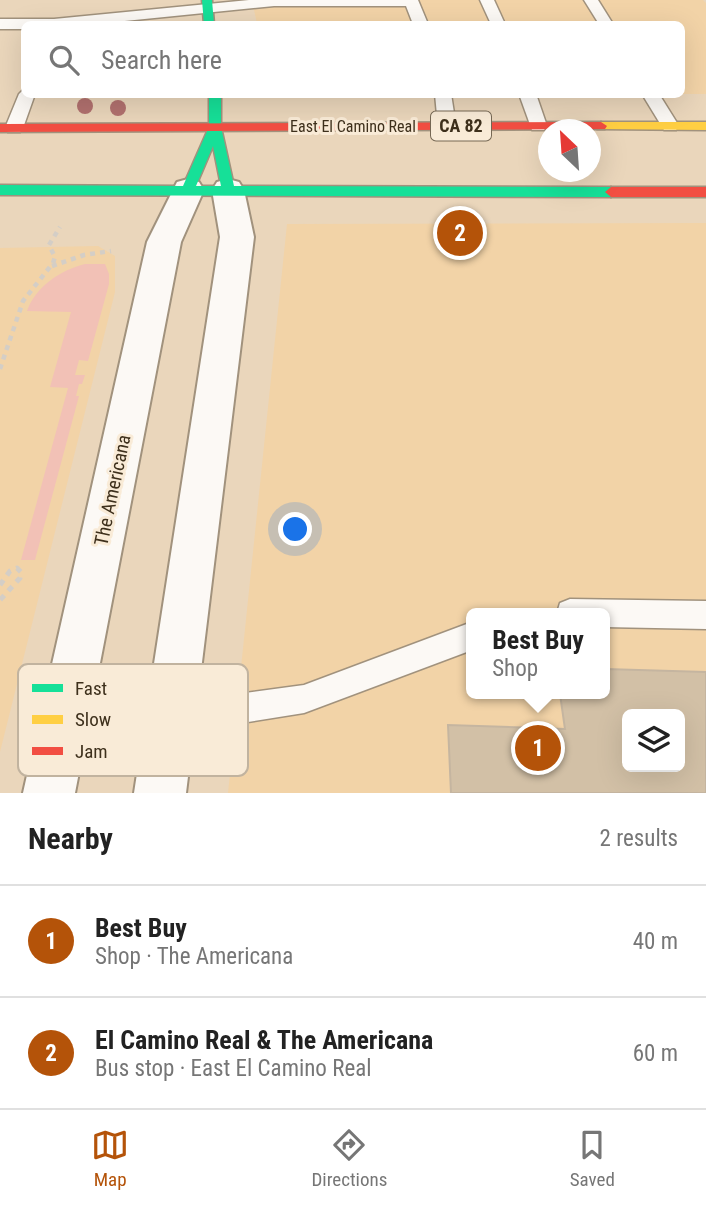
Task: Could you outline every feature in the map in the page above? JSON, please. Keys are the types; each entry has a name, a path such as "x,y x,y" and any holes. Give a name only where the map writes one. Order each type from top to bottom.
{"main road":[{"path":"215,98 215,127 228,190"},
{"name":"East El Camino Real","path":"7,128 538,125"},
{"name":"East El Camino Real","path":"601,125 706,126"},
{"path":"187,190 215,127"},
{"path":"0,190 706,192"}],"street":[{"name":"The Americana","path":"74,664 164,242 187,190"},
{"path":"178,664 237,237 228,190"}],"lane":[{"path":"486,0 496,21"},
{"path":"591,0 604,21"},
{"path":"68,21 136,7 208,11 274,2 407,1 412,2 419,21"},
{"path":"0,24 21,24"},
{"path":"7,128 25,98"},
{"path":"444,98 447,126"},
{"path":"528,98 538,125"},
{"path":"652,98 670,126"},
{"path":"610,614 706,615"},
{"path":"248,707 304,699 466,638"}],"path":[{"path":"52,266 55,257 49,245 60,227"},
{"path":"0,369 22,302 41,275 52,266 84,255 111,251"},
{"path":"0,585 10,571 17,568 21,572 20,578 0,600"}],"shaded area":[{"path":"252,0 703,0 706,3 706,94 685,94 685,21 256,21"},
{"path":"706,223 706,793 228,793 230,776 248,776 248,664 241,664 287,224"},
{"path":"98,246 115,256 115,292 22,664 18,664 18,680 0,752 0,248"},
{"path":"85,264 105,264 109,284 88,361 79,360 75,375 85,375 82,384 79,384 76,396 79,396 35,560 21,560 68,388 50,387 71,312 27,311 36,294 50,280"}],"building":[{"path":"610,669 706,672 706,793 451,793 448,725 565,729 561,699 610,699"}],"traffic: fast":[{"path":"207,0 209,21"},
{"path":"215,98 215,127 228,190"},
{"path":"188,190 215,127"},
{"path":"0,190 611,192"}],"traffic: slow":[{"path":"601,126 706,126"}],"traffic: jam":[{"path":"0,128 538,126"},
{"path":"611,192 706,192"}],"place":[{"name":"El Camino Real & The Americana","path":"460,233"},
{"name":"Best Buy","path":"538,748"}]}
